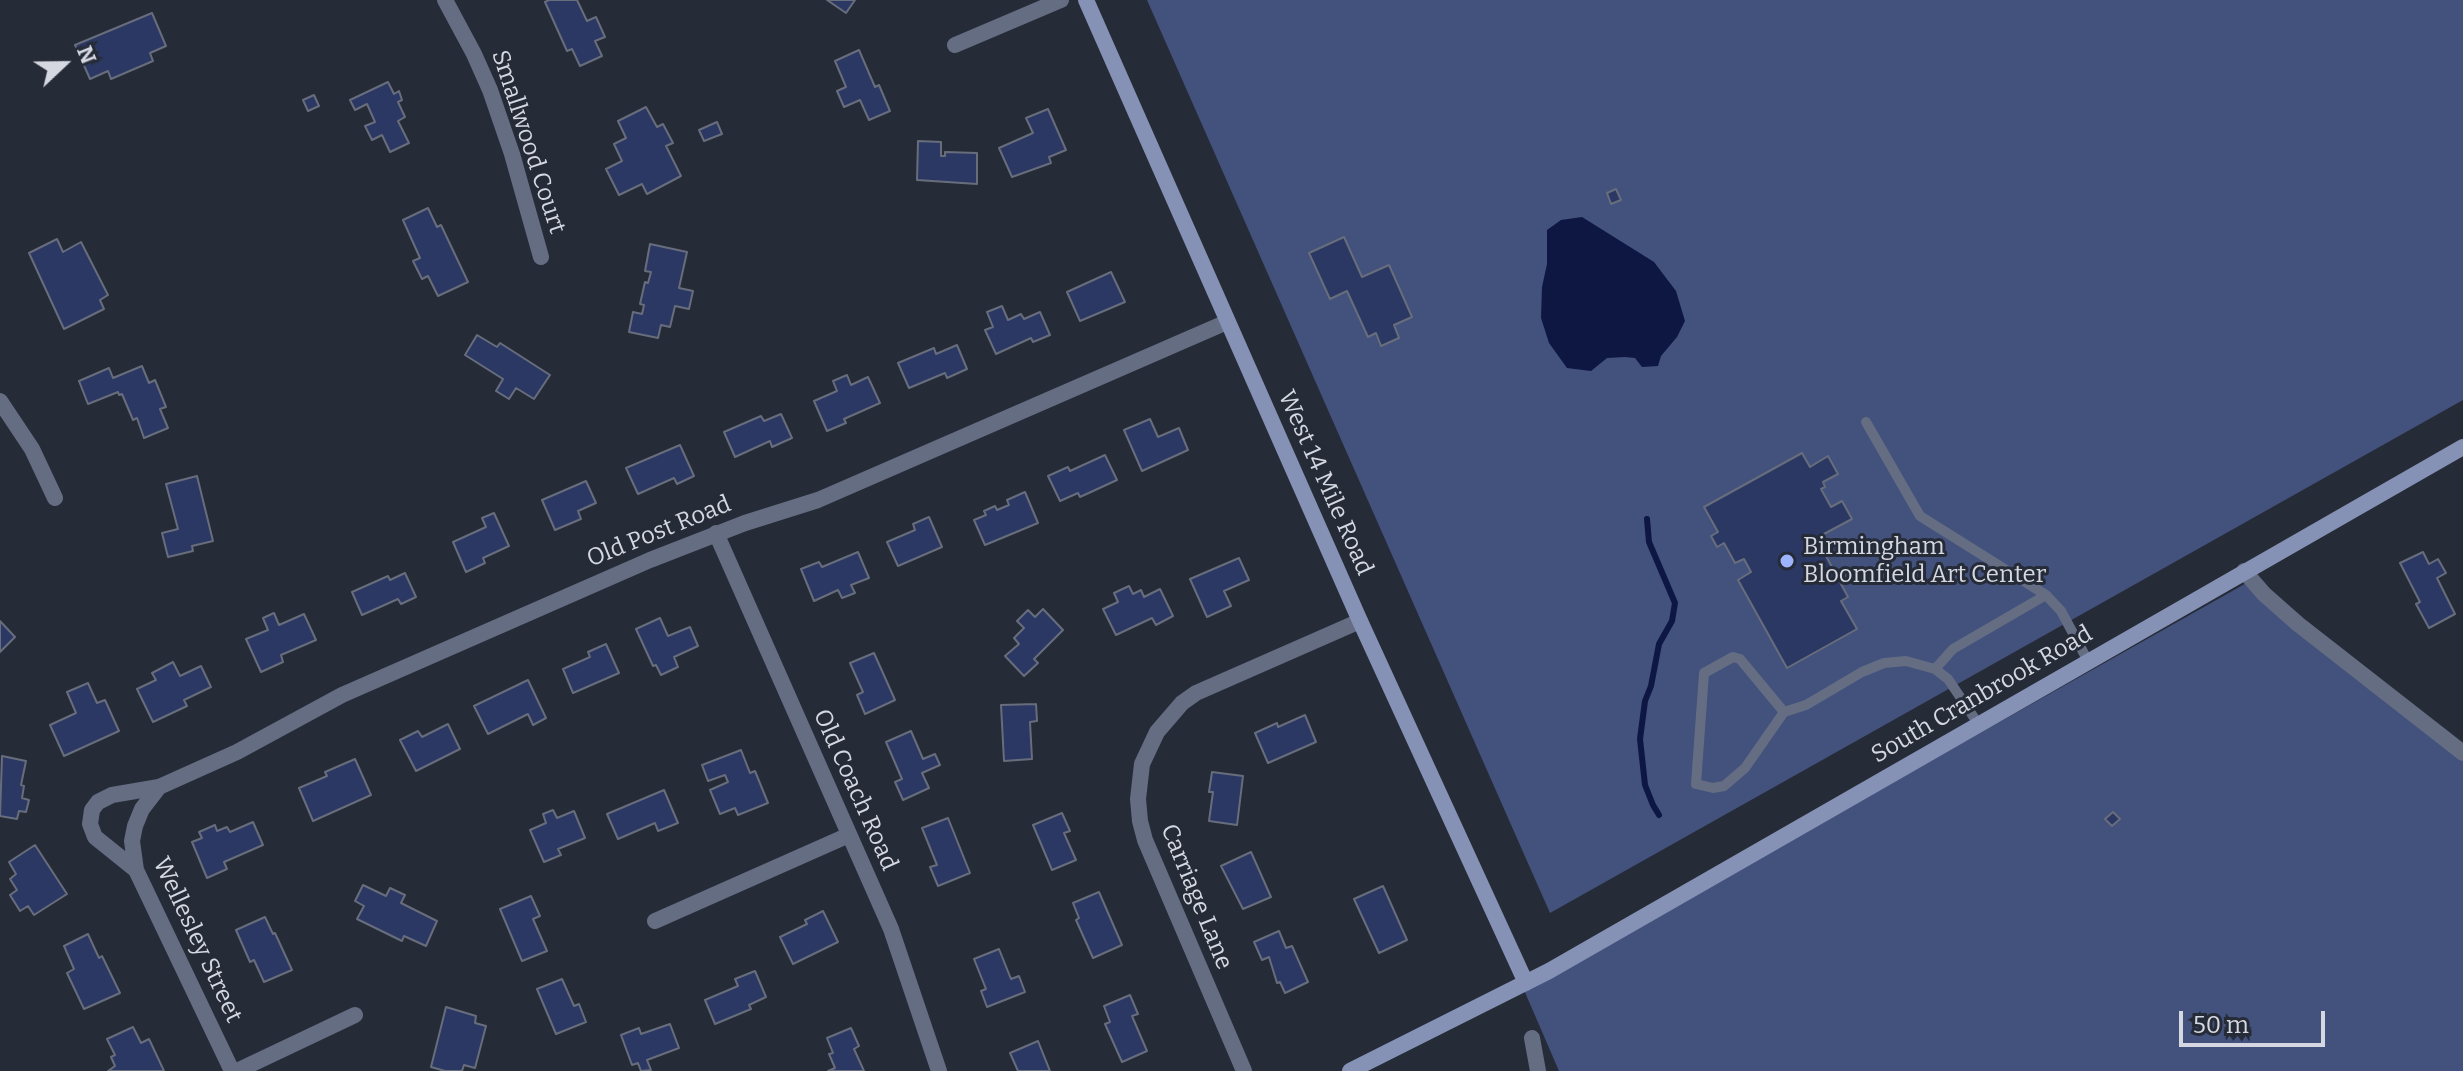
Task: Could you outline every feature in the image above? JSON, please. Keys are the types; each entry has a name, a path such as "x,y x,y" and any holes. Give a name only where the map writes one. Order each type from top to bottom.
{"street":[{"name":"Smallwood Court","path":"445,0 490,90 541,257"},
{"path":"955,45 1061,0"},
{"name":"West 14 Mile Road","path":"1086,0 1360,621 1526,983"},
{"name":"Old Post Road","path":"136,870 95,837 90,824 92,810 98,802 112,795 159,787 237,752 356,689 716,533 818,500 1227,322"},
{"path":"0,401 32,449 55,498"},
{"name":"South Cranbrook Road","path":"1350,1071 1526,983 2463,447"},
{"name":"Old Coach Road","path":"716,533 891,929 939,1071"},
{"path":"2244,571 2264,594 2298,624 2463,753"},
{"name":"Carriage Lane","path":"1244,1071 1145,840 1138,799 1142,764 1148,747 1163,724 1196,693 1360,621"},
{"name":"Wellesley Street","path":"159,787 142,809 135,826 132,841 136,870 235,1071"},
{"path":"655,921 849,835"},
{"path":"235,1071 355,1015"},
{"path":"1532,1038 1538,1071"}],"lane":[{"path":"1866,422 1920,516 2046,595 2061,611 2088,661"},
{"path":"1935,669 1953,649 2046,595"},
{"path":"1784,712 1740,659 1733,657 1704,673 1696,784 1713,788 1724,786 1736,777 1784,712 1806,705 1836,686 1884,663 1906,661 1935,669 1948,679 1979,725"}],"shaded area":[{"path":"1147,0 2463,0 2463,400 1550,913"},
{"path":"1582,217 1654,262 1676,291 1685,321 1677,337 1661,356 1658,366 1642,367 1635,358 1625,357 1607,358 1591,371 1567,368 1549,343 1541,318 1547,230 1561,220"},
{"path":"2250,581 2463,749 2463,1071 1559,1071 1524,990"}],"building":[{"path":"577,0 587,21 596,17 605,37 595,41 602,56 580,66 572,49 567,51 545,2"},
{"path":"827,0 855,0 846,13"},
{"path":"152,13 166,46 150,53 153,61 111,79 108,71 90,79 75,45"},
{"path":"859,50 875,87 879,85 890,111 869,120 860,100 844,107 837,91 846,87 835,61"},
{"path":"388,82 394,94 399,91 402,100 398,102 405,117 398,121 409,143 390,152 382,135 372,140 365,126 375,122 367,104 355,110 350,100"},
{"path":"314,95 319,106 308,111 303,100"},
{"path":"646,107 657,127 663,124 673,143 666,146 681,176 647,194 642,184 619,195 606,169 622,161 614,144 626,138 618,121"},
{"path":"1048,109 1066,150 1049,157 1051,163 1012,177 999,148 1033,133 1026,118"},
{"path":"717,122 722,134 704,141 699,130"},
{"path":"918,141 941,142 941,156 945,156 945,152 977,153 977,184 917,180"},
{"path":"1616,189 1621,200 1611,204 1607,193"},
{"path":"428,208 437,227 441,225 468,282 438,296 428,276 422,279 413,261 420,258 403,220"},
{"path":"1344,237 1362,277 1389,265 1412,317 1394,325 1399,338 1381,346 1376,333 1368,337 1347,291 1330,299 1309,253"},
{"path":"57,239 63,252 81,242 108,295 100,300 104,309 64,329 29,253"},
{"path":"650,244 687,252 679,288 693,291 689,309 675,306 670,327 661,325 658,338 629,332 633,312 642,314 644,305 640,304 645,282 648,283 651,272 645,271"},
{"path":"1111,272 1125,302 1080,321 1067,292"},
{"path":"1002,306 1008,320 1021,314 1024,319 1040,312 1050,335 1033,342 1031,338 996,354 985,330 993,327 987,312"},
{"path":"477,335 497,347 500,343 550,375 534,399 516,388 509,399 496,391 503,379 465,355"},
{"path":"957,345 967,369 947,378 945,373 909,388 898,363 934,348 936,354"},
{"path":"142,366 149,383 155,380 166,407 160,409 168,428 144,438 137,418 133,420 122,394 118,392 88,404 79,381 109,368 113,378"},
{"path":"847,375 851,385 868,377 880,403 844,419 846,423 827,431 814,401 837,391 833,381"},
{"path":"781,414 792,438 772,447 770,441 735,457 724,432 761,416 764,421"},
{"path":"1150,419 1158,437 1179,428 1188,450 1142,471 1124,430"},
{"path":"680,445 694,476 677,484 674,478 638,494 626,468"},
{"name":"Birmingham Bloomfield Art Center","path":"1802,453 1810,467 1828,456 1838,474 1823,482 1825,487 1821,489 1831,507 1842,501 1852,519 1822,535 1826,542 1831,539 1837,550 1826,556 1848,597 1841,601 1857,629 1787,668 1738,580 1751,572 1744,559 1735,563 1724,543 1717,547 1711,536 1718,532 1704,507"},
{"path":"1105,455 1117,480 1080,497 1078,493 1060,501 1048,476 1068,467 1070,471"},
{"path":"197,476 213,541 192,546 193,551 168,557 162,533 178,529 166,484"},
{"path":"586,481 596,503 578,511 581,519 555,530 542,500"},
{"path":"1025,492 1038,523 985,545 974,520 986,515 984,511 995,506 997,510 1009,505 1007,500"},
{"path":"494,513 509,546 483,558 485,563 466,572 453,542 486,527 482,518"},
{"path":"929,517 942,547 898,566 887,542 915,530 913,524"},
{"path":"858,552 869,578 851,585 855,593 842,598 838,590 814,601 801,569 819,562 822,567"},
{"path":"2423,552 2429,564 2438,559 2446,573 2437,578 2455,614 2429,628 2400,563"},
{"path":"1239,558 1249,580 1224,591 1231,606 1207,617 1190,579"},
{"path":"405,573 416,597 401,604 398,599 362,615 352,592 388,576 390,580"},
{"path":"1129,586 1133,594 1141,590 1144,597 1160,589 1173,616 1156,625 1152,618 1116,635 1103,609 1118,602 1114,593"},
{"path":"1043,609 1063,630 1034,659 1038,663 1024,676 1005,656 1019,644 1014,638 1024,628 1017,621 1028,610 1035,617"},
{"path":"274,613 279,625 304,614 316,640 281,655 283,662 261,672 246,639 268,630 263,618"},
{"path":"660,618 668,636 690,627 698,646 674,657 678,667 661,675 656,665 653,666 636,629"},
{"path":"0,621 15,637 0,652"},
{"path":"606,644 619,673 573,693 563,669 590,657 588,652"},
{"path":"874,653 895,700 865,714 857,695 863,692 850,663"},
{"path":"173,662 180,676 201,666 211,687 184,700 187,706 153,722 137,689 156,680 152,673"},
{"path":"528,680 546,718 533,725 528,714 488,734 474,706"},
{"path":"88,683 97,703 105,700 119,731 64,756 50,725 76,713 67,692"},
{"path":"1036,704 1037,721 1030,722 1032,759 1004,761 1001,705"},
{"path":"1305,715 1316,742 1268,763 1255,733"},
{"path":"448,724 460,749 416,771 400,740 418,731 422,737"},
{"path":"911,731 923,759 935,754 940,765 922,773 929,788 903,800 895,782 902,779 886,742"},
{"path":"741,750 750,773 755,771 768,803 738,815 735,808 720,814 710,790 728,782 725,775 708,781 702,765"},
{"path":"2,756 26,761 22,798 29,800 26,812 19,811 17,819 0,816"},
{"path":"355,759 371,795 313,821 299,788"},
{"path":"1212,772 1243,776 1237,825 1209,821"},
{"path":"664,790 678,823 658,831 655,823 618,839 607,814"},
{"path":"553,810 557,818 574,811 585,838 558,849 561,855 544,862 530,830 546,823 543,814"},
{"path":"2113,812 2120,819 2112,826 2105,819"},
{"path":"1062,813 1070,831 1064,833 1076,860 1052,870 1033,825"},
{"path":"948,818 970,873 938,886 930,867 937,865 922,828"},
{"path":"253,822 263,845 224,862 227,869 207,878 192,842 202,838 199,832 215,825 217,831 227,827 230,832"},
{"path":"35,845 67,894 34,915 28,906 20,911 10,895 17,890 10,879 16,874 9,862"},
{"path":"1251,852 1271,897 1243,909 1221,866"},
{"path":"363,885 386,896 390,888 405,895 401,903 437,921 426,946 404,936 402,941 357,919 364,906 355,901"},
{"path":"1383,886 1407,940 1379,953 1354,899"},
{"path":"1099,892 1122,945 1093,958 1076,920 1079,918 1073,903"},
{"path":"531,896 540,916 533,919 547,951 522,961 500,909"},
{"path":"823,911 838,942 793,964 780,937 807,924 805,920"},
{"path":"265,917 292,970 264,982 254,960 250,962 236,930"},
{"path":"1279,931 1286,948 1292,946 1308,982 1285,993 1280,982 1277,983 1269,957 1262,960 1254,942"},
{"path":"88,934 120,993 84,1009 67,973 74,969 64,946"},
{"path":"999,949 1011,979 1019,976 1025,992 987,1007 981,991 986,989 974,959"},
{"path":"755,971 766,997 749,1005 751,1009 715,1024 705,1000 738,986 735,979"},
{"path":"562,979 574,1006 579,1004 586,1022 556,1034 537,989"},
{"path":"1130,995 1138,1014 1132,1016 1147,1051 1122,1062 1105,1024 1110,1022 1104,1006"},
{"path":"446,1007 476,1016 475,1023 486,1026 475,1068 464,1065 462,1071 445,1071 431,1067"},
{"path":"670,1024 679,1048 647,1060 651,1070 641,1071 638,1063 632,1065 621,1035 639,1028 641,1034"},
{"path":"133,1027 141,1043 149,1039 164,1071 108,1071 115,1066 111,1057 115,1055 107,1039"},
{"path":"851,1028 859,1046 854,1049 864,1071 828,1071 835,1068 827,1038"},
{"path":"1038,1041 1050,1071 1018,1071 1010,1053"}],"waterway":[{"path":"1647,519 1649,542 1675,603 1672,621 1659,644 1645,701 1640,739 1645,785 1659,815"}],"place":[{"name":"Birmingham Bloomfield Art Center","path":"1787,561"}]}
